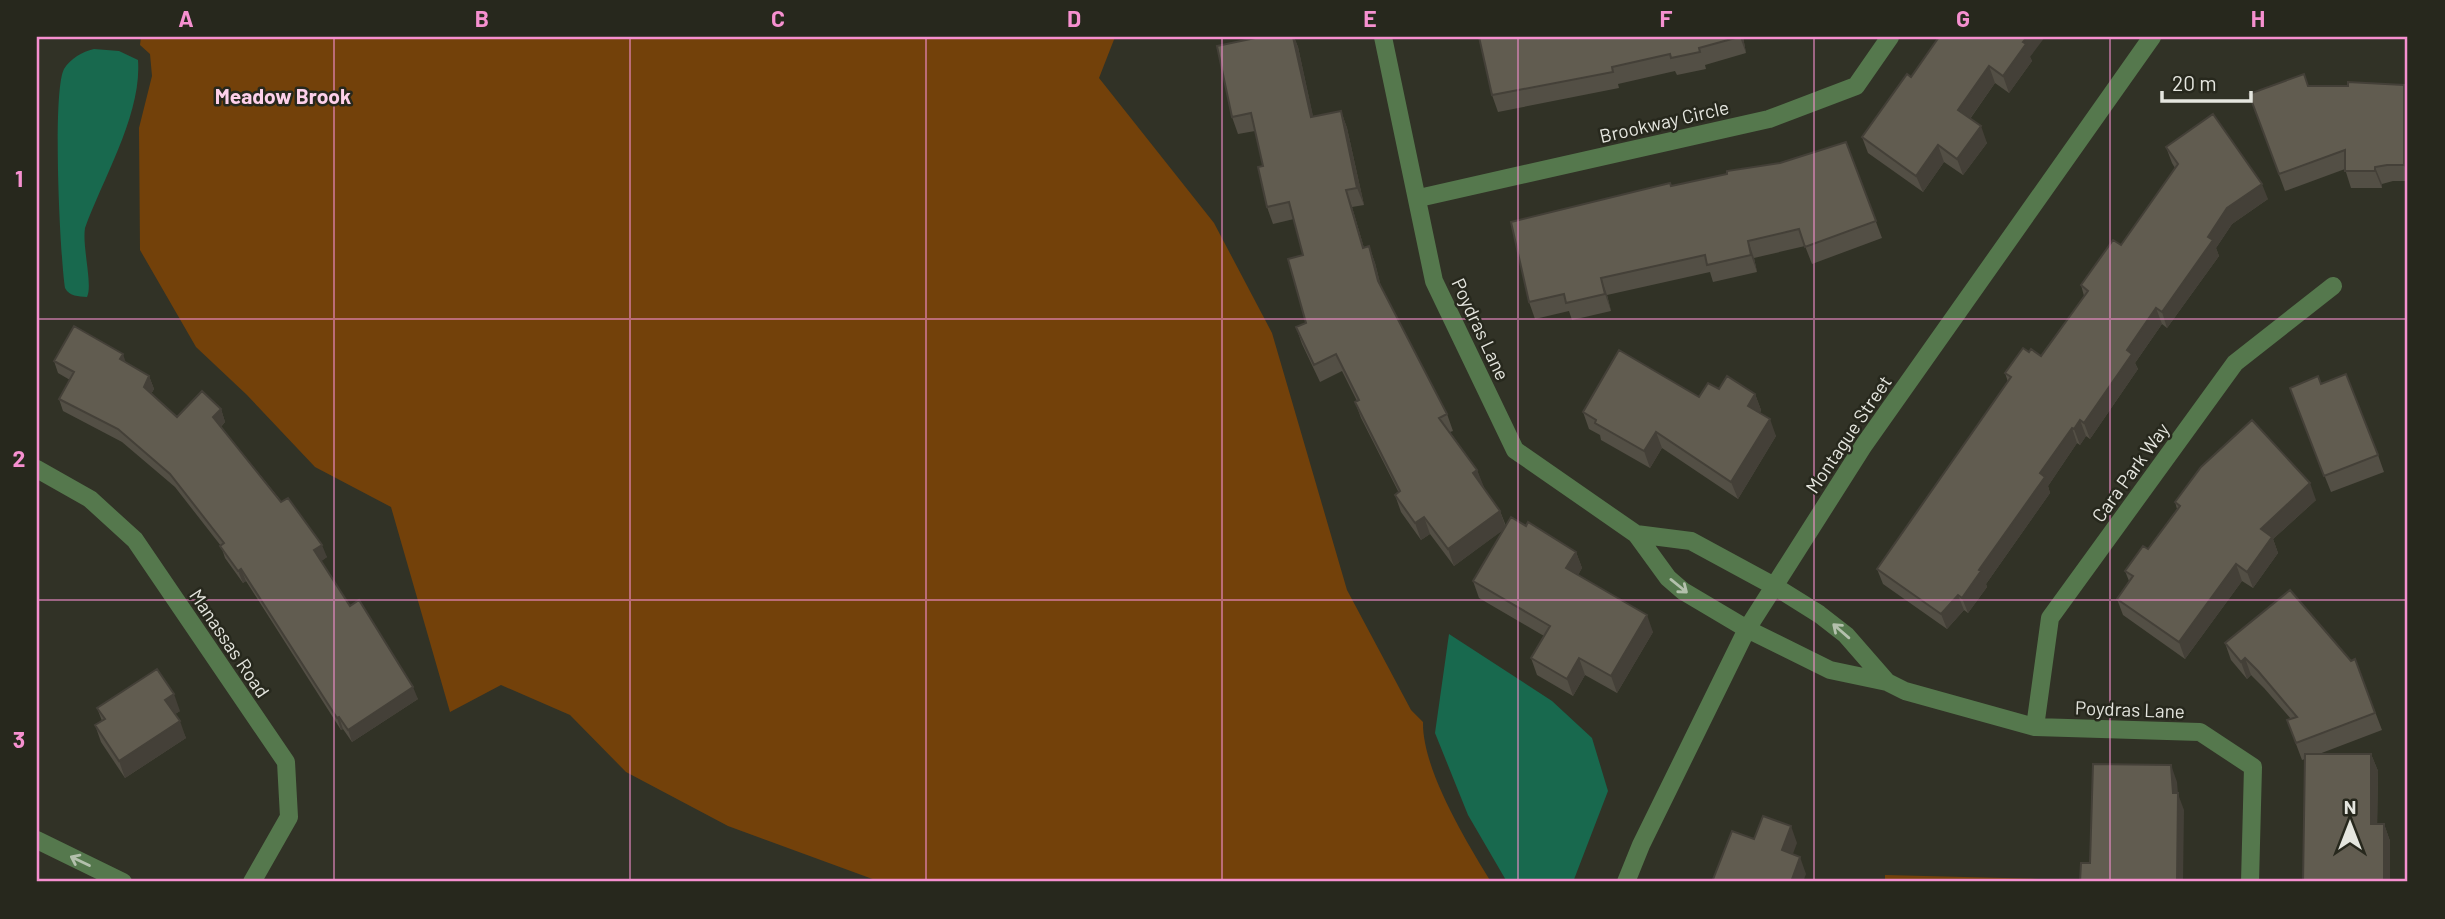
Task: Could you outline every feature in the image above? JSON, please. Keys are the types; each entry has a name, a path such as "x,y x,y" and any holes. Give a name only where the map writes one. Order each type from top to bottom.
{"street":[{"name":"Poydras Lane","path":"1383,37 1419,198 1434,281 1515,450 1636,534 1668,578 1683,591 1747,629 1830,670 1887,682 1905,691 2035,727 2200,732 2253,767 2250,882"},
{"name":"Brookway Circle","path":"1419,198 1769,119 1856,86 1890,37"},
{"name":"Montague Street","path":"1626,882 1641,845 1747,629 1864,445 2152,37"},
{"name":"Cara Park Way","path":"2035,727 2050,618 2235,363 2333,286"},
{"name":"Manassas Road","path":"37,469 90,499 135,540 286,762 289,817 252,882"},
{"name":"Poydras Lane","path":"1636,534 1691,541 1774,586 1819,614 1846,635 1887,682"},
{"path":"37,840 123,882"}],"shaded area":[{"path":"141,37 1115,37 1099,78 1214,223 1272,333 1347,590 1411,710 1423,722 1425,741 1437,782 1458,826 1491,882 878,881 728,826 626,772 570,715 501,685 450,712 391,507 315,467 247,395 196,347 140,250 139,128 152,76 150,54 140,45"},
{"path":"94,49 119,51 138,60 138,81 128,124 85,228 89,284 87,297 72,295 65,288 59,211 58,108 64,69 77,56"},
{"path":"1449,634 1552,701 1592,738 1608,791 1573,882 1507,882 1468,815 1435,733"},
{"path":"1885,875 2039,879 2039,882 1885,882"}],"building":[{"path":"1260,37 1293,37 1311,117 1341,111 1357,188 1346,190 1363,248 1369,246 1378,281 1447,414 1439,418 1477,470 1473,473 1500,511 1448,549 1424,517 1415,523 1395,495 1400,491 1355,402 1359,400 1336,354 1314,365 1296,327 1306,323 1288,259 1303,255 1289,202 1267,207 1258,167 1263,166 1251,113 1232,117 1217,46"},
{"path":"1479,37 1739,37 1699,48 1700,52 1671,58 1670,54 1612,67 1613,72 1492,95"},
{"path":"1939,37 2027,37 2023,42 2026,44 2003,76 1989,66 1958,110 1981,126 1957,159 1938,145 1916,176 1862,137 1907,74 1911,77"},
{"path":"2304,74 2308,86 2348,86 2348,82 2404,85 2404,165 2375,167 2375,171 2345,171 2345,150 2279,174 2249,94"},
{"path":"2213,114 2262,184 2227,208 2208,237 2213,240 2162,312 2156,308 2127,350 2132,354 2084,423 2080,420 2074,429 2072,428 2040,473 2045,477 1962,598 1958,595 1941,614 1877,569 2011,377 2005,373 2023,348 2029,352 2031,349 2041,356 2088,291 2081,285 2113,240 2121,245 2178,164 2166,147"},
{"path":"1846,142 1876,221 1805,247 1799,229 1748,241 1751,255 1707,265 1705,255 1601,278 1605,294 1566,303 1564,294 1529,302 1511,222 1670,183 1671,186 1727,174 1727,171 1780,163"},
{"path":"74,326 123,354 120,359 149,376 144,387 177,417 202,391 221,409 213,417 281,502 288,498 322,545 314,550 350,606 359,600 413,687 348,730 339,717 337,718 241,569 238,571 220,546 224,543 170,474 118,429 59,399 74,372 54,361"},
{"path":"1619,350 1699,397 1708,383 1719,389 1727,376 1755,394 1748,406 1770,419 1731,482 1656,432 1644,451 1595,423 1596,420 1583,412"},
{"path":"2346,374 2378,455 2324,476 2290,388 2318,376 2321,384"},
{"path":"2252,420 2310,483 2261,529 2272,537 2247,572 2236,564 2179,642 2117,599 2133,576 2125,571 2143,546 2148,549 2180,506 2175,502 2201,467"},
{"path":"1511,517 1526,526 1528,522 1576,552 1566,568 1647,615 1611,676 1579,658 1567,679 1531,658 1550,626 1473,581"},
{"path":"2290,590 2351,661 2355,659 2375,713 2296,743 2287,720 2297,717 2258,671 2245,658 2241,662 2225,643"},
{"path":"157,669 174,694 165,700 180,721 119,761 95,725 105,719 97,708"},
{"path":"2305,754 2371,754 2371,824 2384,824 2384,882 2303,882"},
{"path":"2093,764 2171,765 2173,793 2178,793 2177,882 2080,882 2081,863 2090,863"},
{"path":"1763,816 1791,826 1782,850 1800,857 1791,882 1712,882 1732,831 1754,839"}],"district":[{"name":"Meadow Brook","path":"283,95"}]}
